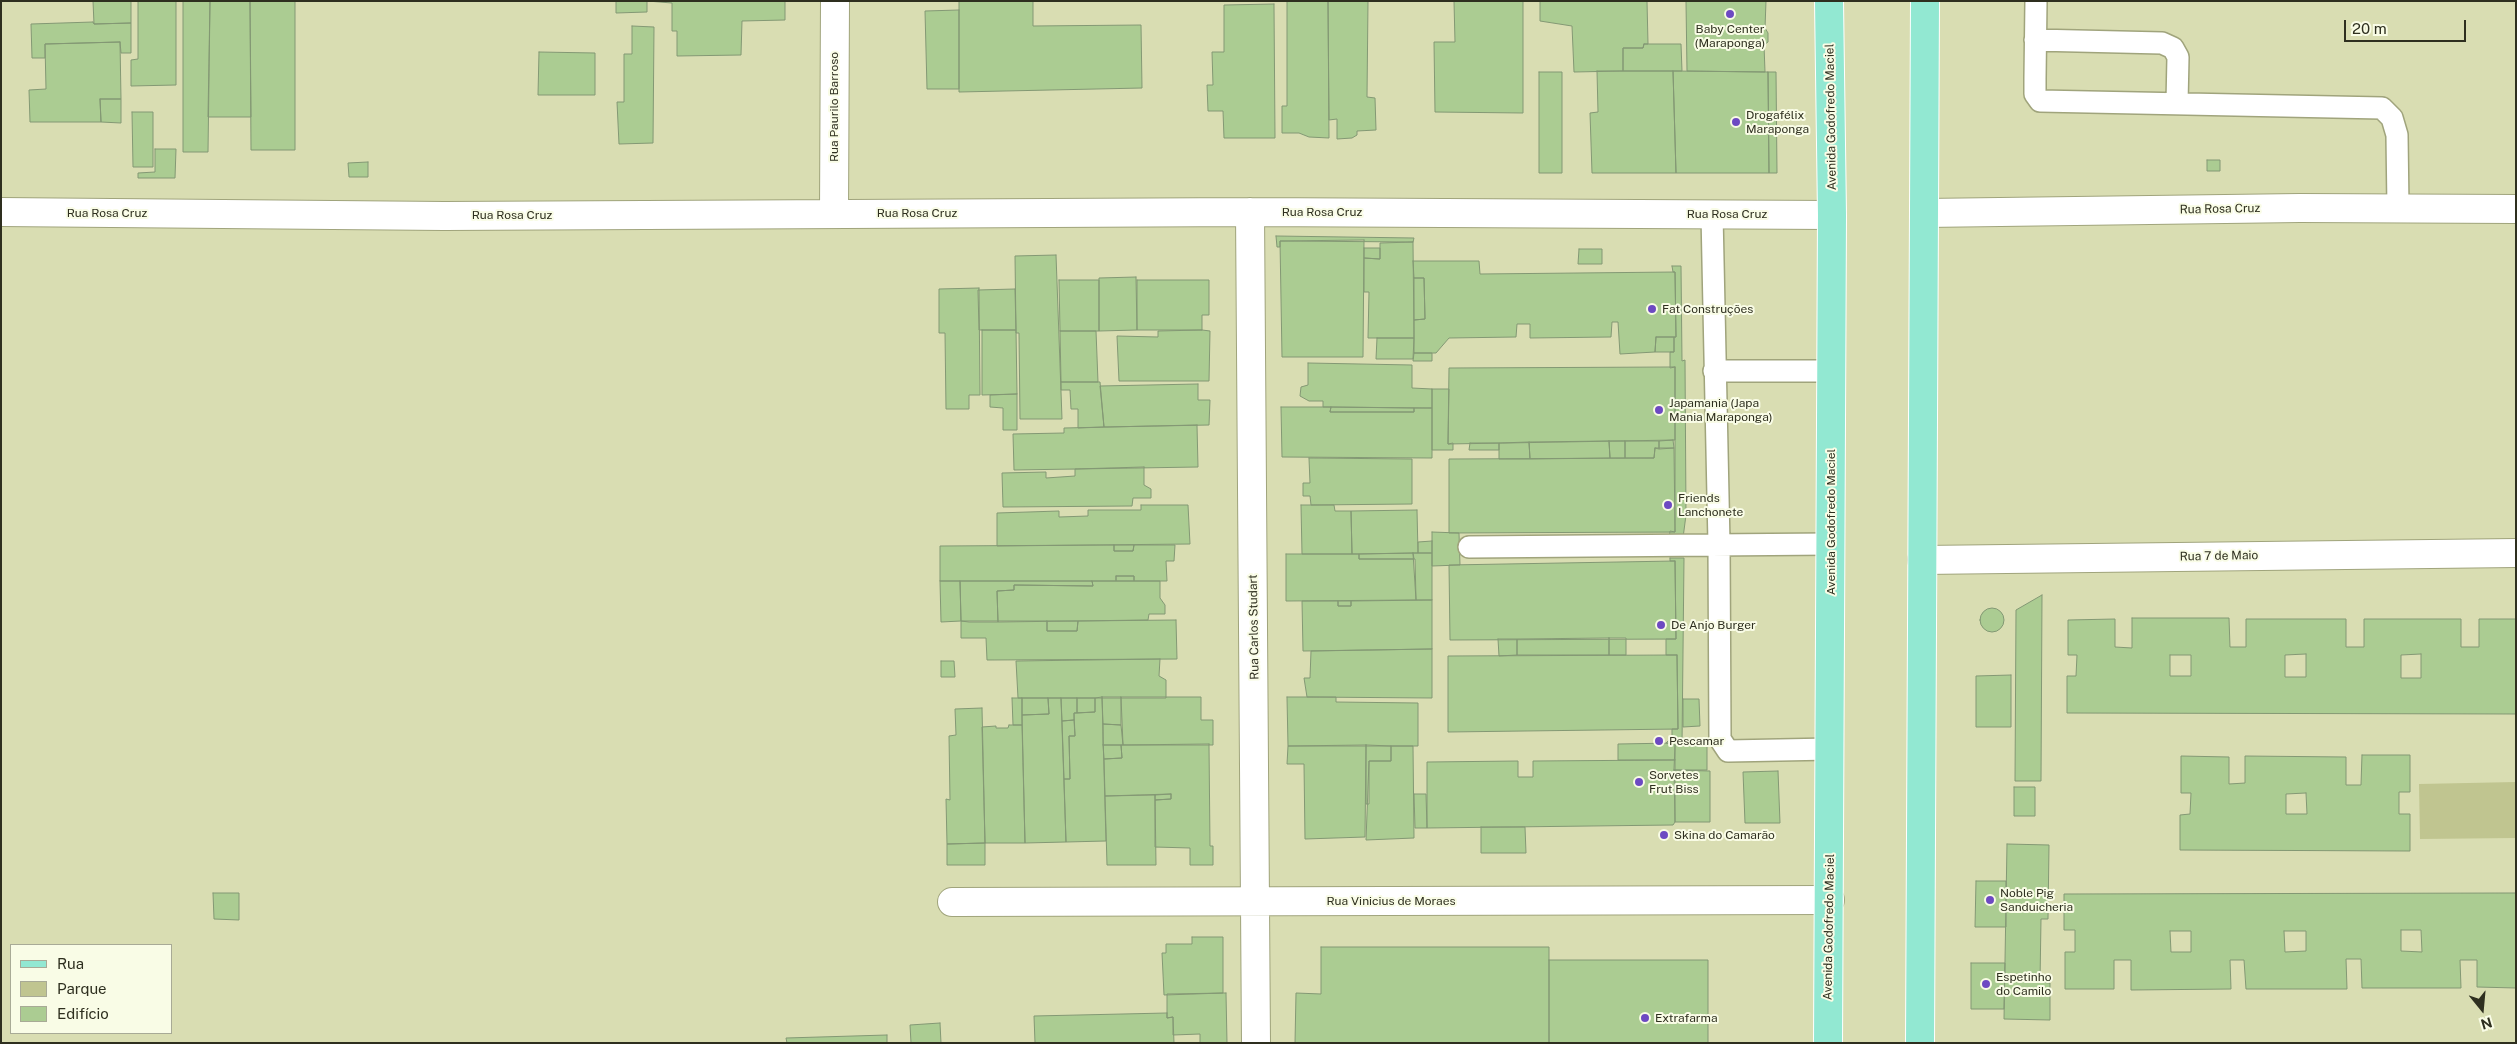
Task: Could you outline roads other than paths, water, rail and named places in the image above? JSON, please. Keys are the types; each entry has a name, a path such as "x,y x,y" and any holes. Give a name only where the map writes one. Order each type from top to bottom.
{"main road":[{"name":"Avenida Godofredo Maciel","path":"1828,1043 1832,214 1829,1"},
{"path":"1920,1043 1925,1"}],"street":[{"name":"Rua Paurilo Barroso","path":"834,213 835,1"},
{"name":"Rua Rosa Cruz","path":"1925,213 2398,208 2516,209"},
{"name":"Rua Rosa Cruz","path":"1,212 444,216 1250,212 1832,214"},
{"name":"Rua Carlos Studart","path":"1250,212 1256,1043"},
{"name":"Rua 7 de Maio","path":"1922,560 2516,553"},
{"name":"Rua Vinicius de Moraes","path":"952,902 1830,900"}],"lane":[{"path":"2036,1 2035,94 2040,101 2382,108 2392,118 2398,135 2398,208"},
{"path":"2035,40 2162,43 2173,48 2178,57 2177,104"},
{"path":"1712,214 1714,371 1720,544 1720,739 1728,751 1830,749"},
{"path":"1714,371 1831,371"},
{"path":"1469,547 1830,544"}],"place":[{"name":"Baby Center (Maraponga)","path":"1730,14"},
{"name":"Drogafélix Maraponga","path":"1736,122"},
{"name":"Fat Construções","path":"1652,309"},
{"name":"Japamania (Japa Mania Maraponga)","path":"1659,410"},
{"name":"Friends Lanchonete","path":"1668,505"},
{"name":"De Anjo Burger","path":"1661,625"},
{"name":"Pescamar","path":"1659,741"},
{"name":"Sorvetes Frut Biss","path":"1639,782"},
{"name":"Skina do Camarão","path":"1664,835"},
{"name":"Noble Pig Sanduicheria","path":"1990,900"},
{"name":"Espetinho do Camilo","path":"1986,984"},
{"name":"Extrafarma","path":"1645,1018"}]}
